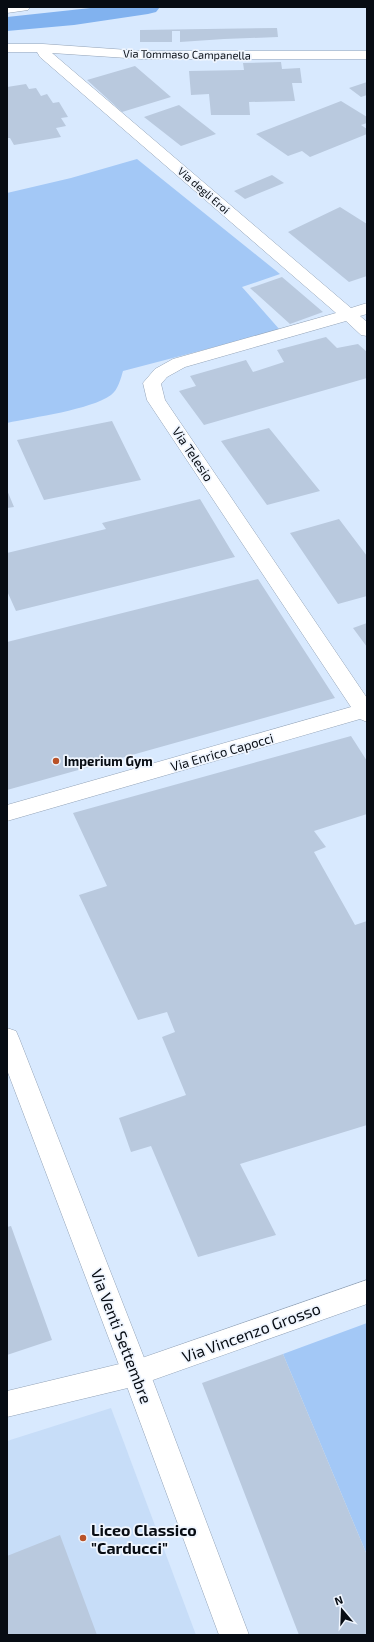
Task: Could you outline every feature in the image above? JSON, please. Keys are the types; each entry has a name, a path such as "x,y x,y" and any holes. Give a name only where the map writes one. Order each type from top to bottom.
{"street":[{"path":"7,9 23,7"},
{"name":"Via Tommaso Campanella","path":"7,48 43,48 142,55 367,55"},
{"name":"Via degli Eroi","path":"43,48 45,54 360,321"},
{"name":"Via Telesio","path":"366,711 156,400 152,383 161,373 179,363 360,321 367,308"},
{"name":"Via Enrico Capocci","path":"7,813 366,711"},
{"name":"Via Venti Settembre","path":"7,1038 136,1373 234,1635"},
{"name":"Via Vincenzo Grosso","path":"7,1404 136,1373 367,1292"}],"shaded area":[{"path":"137,159 280,274 242,287 280,330 123,371 116,390 102,400 76,409 7,423 7,193 71,178"},
{"path":"367,1323 367,1555 283,1354"},
{"name":"Liceo Classico \"Carducci\"","path":"111,1408 196,1635 7,1635 7,1441"}],"building":[{"path":"277,28 278,37 180,42 180,31 172,31 172,42 140,42 140,30"},
{"path":"281,62 282,69 300,68 302,83 292,83 295,101 249,102 250,115 211,115 209,94 191,95 189,71 244,70 243,63"},
{"path":"135,66 171,97 122,112 87,80"},
{"path":"367,82 367,95 361,97 349,88"},
{"path":"26,84 29,89 36,88 41,96 47,94 53,103 59,102 68,117 61,118 66,126 56,128 61,137 14,145 10,138 7,138 7,87"},
{"path":"341,101 367,117 367,123 361,125 367,129 367,134 310,157 302,151 288,156 256,134"},
{"path":"179,105 216,134 181,146 144,117"},
{"path":"272,175 284,183 245,199 234,191"},
{"path":"340,207 367,224 367,276 349,282 288,232"},
{"path":"282,277 323,312 290,324 250,288"},
{"path":"326,337 337,348 358,344 367,352 367,378 204,425 179,391 196,386 190,376 246,360 253,372 284,362 277,350"},
{"path":"112,421 141,480 44,500 17,440"},
{"path":"269,428 320,491 267,505 221,441"},
{"path":"7,490 14,507 7,508"},
{"path":"200,499 235,557 16,611 7,591 7,553 106,529 102,523"},
{"path":"339,519 367,556 367,596 338,604 290,533"},
{"path":"258,579 335,698 7,790 7,642"},
{"path":"367,623 367,647 353,628"},
{"path":"351,736 367,761 367,814 314,831 326,847 314,852 355,925 367,921 367,1125 240,1164 276,1235 198,1257 151,1146 131,1152 119,1118 186,1095 162,1037 175,1032 167,1012 138,1020 79,895 107,886 73,813"},
{"path":"11,1226 52,1340 7,1355 7,1227"},
{"path":"283,1354 367,1555 367,1635 299,1635 202,1383"},
{"path":"60,1535 97,1635 7,1635 7,1556"}],"waterway":[{"path":"7,24 74,18 148,7"}],"place":[{"name":"Imperium Gym","path":"56,761"},
{"name":"Liceo Classico \"Carducci\"","path":"83,1538"}]}
